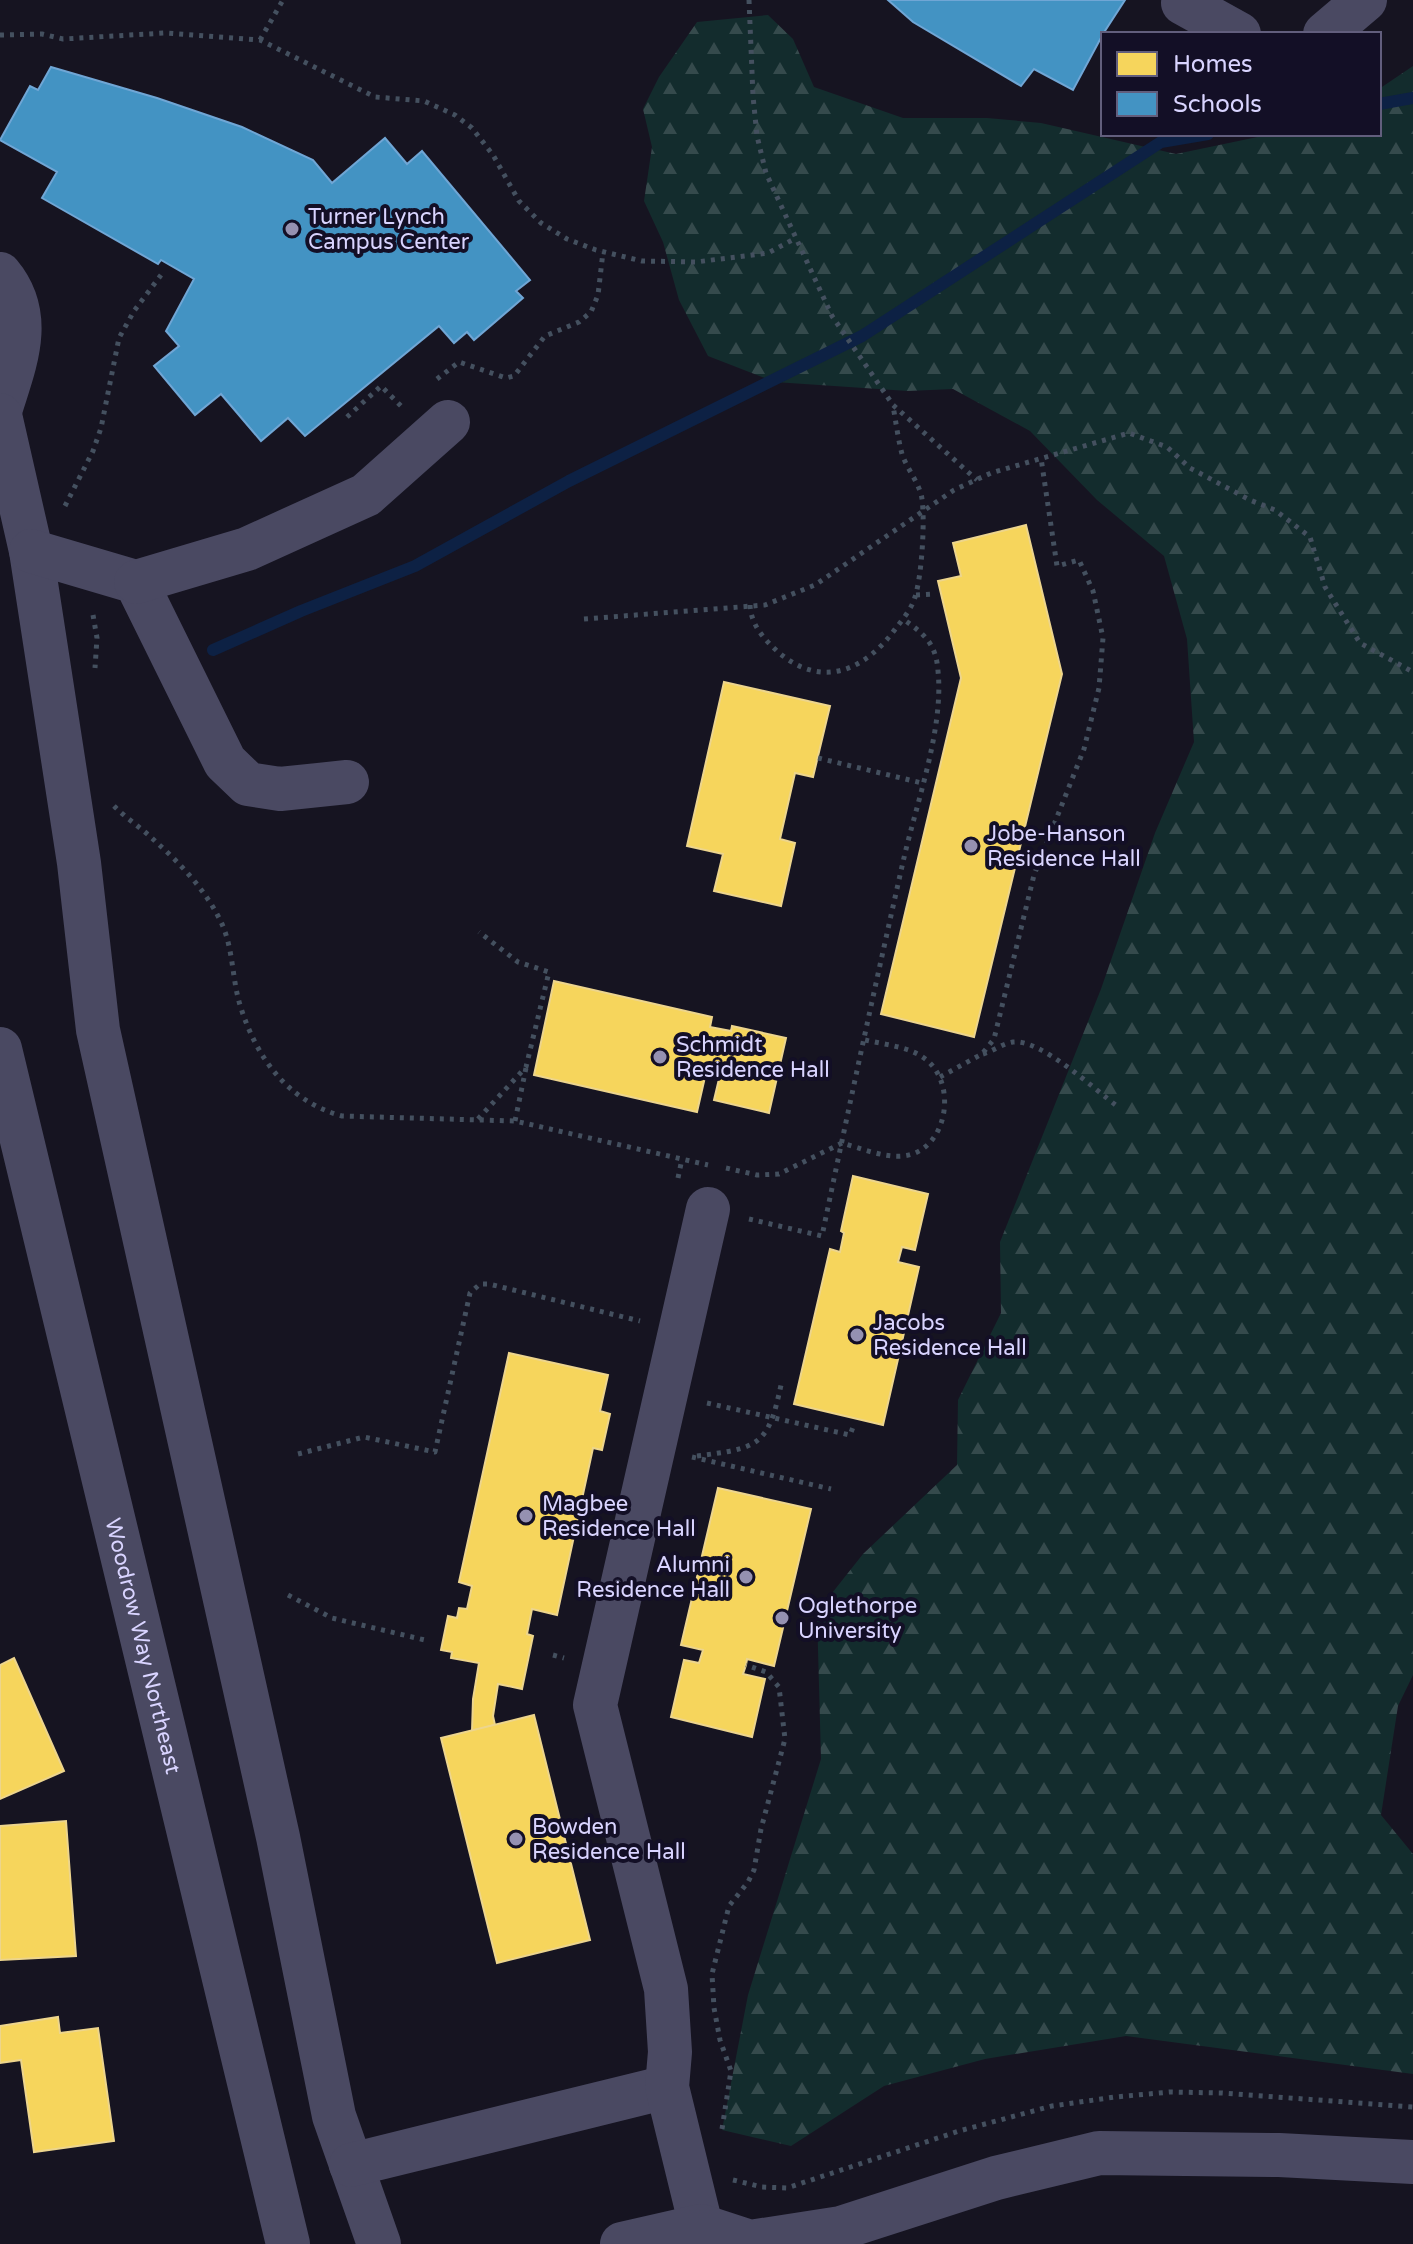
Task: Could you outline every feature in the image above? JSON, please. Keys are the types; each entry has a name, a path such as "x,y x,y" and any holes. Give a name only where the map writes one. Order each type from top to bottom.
{"street":[{"path":"1327,32 1365,0"},
{"path":"1183,3 1235,32"},
{"path":"0,274 7,283 22,329 19,352 0,413 31,551 79,863 98,1030 278,1837 334,2116 379,2244"},
{"path":"31,551 136,582 247,549 366,495 437,405"},
{"path":"136,582 225,762 248,784 280,789 347,782"},
{"name":"Woodrow Way Northeast","path":"0,1049 288,2244"},
{"path":"701,2226 667,2087 670,2052 666,1989 595,1705 673,1452 666,1394 708,1209"},
{"path":"351,2165 667,2087"},
{"path":"622,2244 701,2226 750,2242 841,2228 996,2178 1099,2153 1279,2155 1413,2162"}],"path":[{"path":"260,40 283,0"},
{"path":"749,0 757,136 770,184 832,316 893,405 977,480"},
{"path":"0,35 42,34 63,39 165,33 260,40 375,97 424,101 455,115 472,128 493,155 519,201 541,223 567,239 603,252 642,261 696,262 768,253 796,238"},
{"path":"437,405 459,362 506,378 514,376 545,336 579,322 591,312 598,295 603,252"},
{"path":"59,493 65,506 101,428 119,338 134,311 161,275"},
{"path":"347,417 381,386 401,406 408,401"},
{"path":"750,605 751,614 764,639 783,656 815,672 833,673 866,660 886,642 903,619 916,595 922,548 922,498 902,455 893,405"},
{"path":"584,619 765,605 815,585 954,490 991,473 1129,433 1167,447 1190,468 1275,510 1310,537 1325,587 1360,643 1413,672"},
{"path":"982,1054 994,1039 1034,875 1084,749 1099,688 1103,638 1093,591 1079,560 1057,566 1041,458"},
{"path":"916,595 936,594"},
{"path":"93,612 97,638 94,677"},
{"path":"708,1209 822,1236 940,695 938,667 927,637 903,619"},
{"path":"818,758 922,783"},
{"path":"111,803 158,843 194,881 218,916 231,947 240,1004 269,1067 293,1094 319,1110 342,1116 515,1121 757,1175 779,1174 842,1143 896,1157 908,1156 932,1140 942,1121 944,1094 940,1077 930,1063 919,1055 865,1040"},
{"path":"479,932 518,962 549,972 515,1121"},
{"path":"940,1077 1012,1042 1031,1045 1117,1106"},
{"path":"478,1120 526,1067"},
{"path":"298,1454 364,1437 435,1452 470,1293 480,1284 680,1331"},
{"path":"673,1452 746,1447 761,1439 769,1429 781,1385"},
{"path":"666,1394 850,1435 853,1427"},
{"path":"673,1452 831,1489"},
{"path":"288,1595 332,1618 429,1641"},
{"path":"723,2142 731,2071 720,2040 712,1974 729,1906 754,1870 761,1829 785,1739 779,1687 766,1672 746,1665"},
{"path":"728,2172 732,2179 762,2187 787,2188 959,2131 1052,2106 1115,2097 1170,2092 1222,2093 1413,2107"}],"green space":[{"path":"768,15 793,39 814,87 903,118 987,118 1041,123 1176,154 1262,136 1381,136 1381,88 1413,66 1413,1675 1398,1706 1381,1815 1413,1854 1413,2074 1126,2036 985,2059 884,2086 791,2146 722,2130 748,1995 821,1759 817,1612 863,1554 957,1465 958,1400 1001,1313 1000,1242 1101,989 1155,833 1194,742 1187,639 1164,556 1097,500 1030,431 953,389 908,391 775,382 708,356 679,300 663,242 644,201 652,147 643,109 659,77 697,22"}],"building: Homes":[{"name":"Jobe-Hanson Residence Hall","path":"1026,525 1062,674 974,1037 881,1014 961,678 938,581 961,576 953,543"},
{"path":"724,682 830,706 813,777 795,773 780,839 795,843 781,906 714,891 723,854 687,846"},
{"name":"Schmidt Residence Hall","path":"554,981 712,1017 710,1027 731,1031 732,1026 786,1038 769,1113 714,1100 719,1079 705,1077 697,1112 534,1075"},
{"name":"Jacobs Residence Hall","path":"853,1176 928,1194 915,1250 902,1247 898,1262 919,1267 883,1425 794,1404 830,1249 840,1252 844,1233 841,1231"},
{"name":"Magbee Residence Hall","path":"509,1353 608,1375 600,1411 610,1414 602,1450 593,1448 557,1615 532,1609 527,1634 533,1636 522,1689 498,1684 493,1716 495,1725 472,1731 479,1663 451,1658 452,1652 441,1650 448,1616 457,1618 459,1608 467,1609 472,1586 459,1582"},
{"name":"Alumni Residence Hall","path":"718,1488 811,1509 774,1666 747,1659 743,1674 765,1679 752,1737 671,1717 684,1660 699,1663 703,1650 681,1645"},
{"path":"14,1658 64,1771 0,1799 0,1665"},
{"name":"Bowden Residence Hall","path":"534,1715 590,1940 497,1963 441,1738"},
{"path":"66,1821 76,1956 0,1960 0,1826"},
{"path":"58,2017 60,2033 98,2028 114,2141 34,2152 21,2060 0,2063 0,2026"}],"building: Schools":[{"path":"888,0 1125,0 1104,32 1101,32 1101,38 1073,90 1034,69 1021,86 913,22"},
{"name":"Turner Lynch Campus Center","path":"51,67 242,127 313,160 332,183 385,138 407,164 422,151 530,280 516,291 523,298 474,340 467,332 454,343 439,326 305,436 288,418 261,441 221,394 195,415 154,366 179,346 166,331 194,279 161,260 158,264 42,198 57,172 0,140 30,86 38,90"}],"waterway":[{"path":"1381,104 1413,98"},
{"path":"213,650 415,566 569,481 862,336 1161,142 1196,136"}],"place":[{"name":"Turner Lynch Campus Center","path":"292,229"},
{"name":"Jobe-Hanson Residence Hall","path":"971,846"},
{"name":"Schmidt Residence Hall","path":"660,1057"},
{"name":"Jacobs Residence Hall","path":"857,1335"},
{"name":"Magbee Residence Hall","path":"526,1516"},
{"name":"Alumni Residence Hall","path":"746,1577"},
{"name":"Oglethorpe University","path":"782,1618"},
{"name":"Bowden Residence Hall","path":"516,1839"}]}
